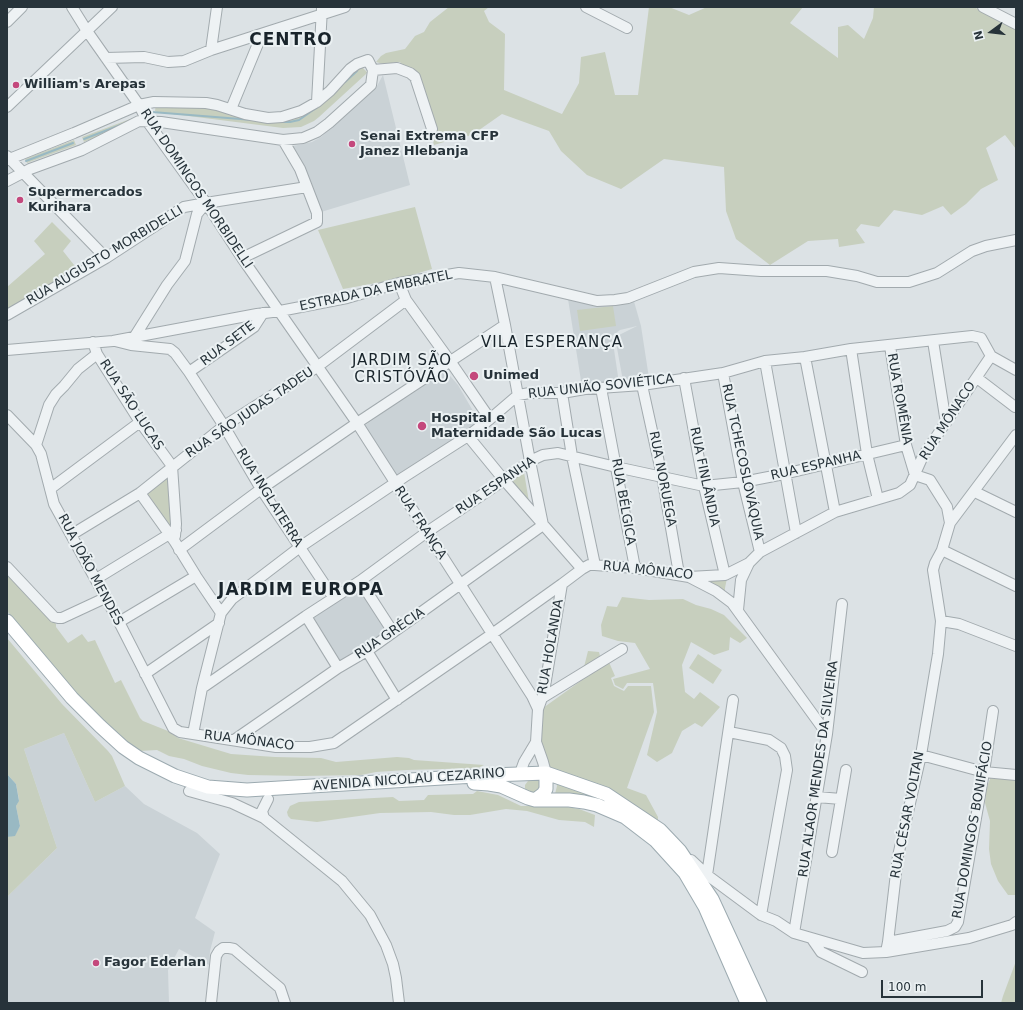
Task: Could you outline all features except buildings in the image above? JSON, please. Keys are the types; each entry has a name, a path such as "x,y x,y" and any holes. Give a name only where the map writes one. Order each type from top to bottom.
{"main road":[{"name":"AVENIDA NICOLAU CEZARINO","path":"7,621 72,698 90,717 123,747 139,758 175,776 208,788 247,790 520,773 546,773 606,794 660,830 680,851 712,899 760,1003"},
{"name":"AVENIDA NICOLAU CEZARINO","path":"7,631 67,701 121,755 141,768 189,791 209,794 268,798 475,783 501,786 535,800 569,800 598,805 625,817 655,840 674,858 686,873 705,907 747,1003"},
{"path":"519,794 520,773"},
{"path":"535,800 543,794 546,789 546,773"}],"street":[{"path":"7,22 22,7"},
{"name":"RUA DOMINGOS MORBIDELLI","path":"72,7 139,105 147,121 206,202 242,258 280,311"},
{"path":"7,107 112,7"},
{"path":"211,50 216,7"},
{"path":"106,58 144,57 184,62 211,50 262,34 322,10 345,7"},
{"path":"586,7 628,28"},
{"path":"983,7 1016,24"},
{"path":"317,102 322,10"},
{"path":"232,109 262,34"},
{"path":"7,181 23,173 82,150 139,121 283,140 303,138 317,132 329,123 371,84 373,70 368,60 357,64 350,69 330,91 317,102 302,111 282,117 268,118 245,114 232,109 206,103 154,102 139,105 74,134 8,158 23,173 106,258"},
{"path":"373,70 397,68 410,73 415,77 432,130"},
{"path":"242,258 317,222 317,213 300,169 283,140"},
{"name":"RUA AUGUSTO MORBIDELLI","path":"7,315 106,258 184,207 206,202 307,187"},
{"path":"135,336 167,285 185,261 197,214 206,202"},
{"name":"ESTRADA DA EMBRATEL","path":"7,350 113,341 347,298 399,283 459,273 495,277 597,301 628,298 694,272 720,268 761,271 827,271 857,276 877,282 909,282 937,273 972,251 986,246 1016,240"},
{"path":"495,277 543,525"},
{"path":"399,283 406,300 490,419"},
{"name":"RUA SÃO JUDAS TADEU","path":"71,536 140,493 224,426 317,367 406,300"},
{"name":"RUA FRANÇA","path":"280,311 317,367 357,423 460,586 532,696 538,709"},
{"name":"RUA SETE","path":"190,372 254,327 263,313"},
{"path":"96,579 175,539 261,489 357,423 505,325"},
{"name":"RUA UNIÃO SOVIÉTICA","path":"220,618 232,599 300,547 468,436 518,395 562,393 585,389 642,385 723,373 765,361 804,357 851,349 972,336 981,338 991,356"},
{"name":"RUA INGLATERRA","path":"113,341 131,345 170,349 175,352 190,372 224,426 261,489 333,597"},
{"path":"933,341 946,423"},
{"name":"RUA SÃO LUCAS","path":"93,342 98,354 140,422 172,466"},
{"name":"RUA ROMÊNIA","path":"890,346 906,445 915,475"},
{"path":"851,349 867,454 878,499"},
{"path":"36,445 49,405 56,394 78,369 98,354"},
{"path":"991,356 1016,370"},
{"name":"RUA MÔNACO","path":"173,728 180,732 276,746 310,747 334,743 492,634 582,569 594,565 635,568 684,576 725,575 749,563 760,552 835,512 899,493 910,485 923,456 991,356"},
{"path":"804,357 835,512"},
{"path":"765,361 784,474 796,533"},
{"name":"RUA TCHECOSLOVÁQUIA","path":"723,373 743,482 760,552"},
{"name":"RUA FINLÂNDIA","path":"684,378 704,486 725,575"},
{"path":"976,378 1015,407"},
{"name":"RUA NORUEGA","path":"642,385 684,576"},
{"name":"RUA BÉLGICA","path":"602,388 635,568"},
{"path":"562,393 572,456 594,565"},
{"name":"RUA JOÃO MENDES","path":"7,415 36,445 41,454 54,504 119,622 173,728"},
{"path":"50,489 140,422"},
{"path":"468,436 504,480 582,569"},
{"path":"950,522 975,492 1015,438"},
{"name":"RUA ESPANHA","path":"202,688 333,597 360,581 427,532 530,461 543,455 558,452 616,467 704,486 743,482 784,474 906,445"},
{"path":"172,466 175,539"},
{"path":"915,475 930,480 947,507 950,522"},
{"path":"975,492 1016,512"},
{"path":"140,493 175,539 220,618 202,688 193,734"},
{"name":"RUA CÉSAR VOLTAN","path":"887,947 898,856 921,755 938,654 941,620 933,570 936,559 942,550 950,522"},
{"name":"RUA GRÉCIA","path":"234,740 338,668 367,651 460,586 543,525"},
{"path":"942,550 1016,586"},
{"path":"738,610 741,580 749,563"},
{"path":"7,567 54,617 62,618 105,598"},
{"path":"119,622 196,576"},
{"path":"684,576 716,591 732,603 827,734"},
{"path":"360,581 393,632"},
{"name":"RUA HOLANDA","path":"538,709 542,698 562,584"},
{"name":"RUA ALAOR MENDES DA SILVEIRA","path":"794,934 827,734 842,604"},
{"path":"306,616 338,668"},
{"path":"145,674 220,618"},
{"path":"941,620 959,624 1016,646"},
{"path":"542,698 622,649"},
{"path":"367,651 397,700"},
{"path":"707,875 733,700"},
{"path":"538,709 536,742 546,773"},
{"name":"RUA DOMINGOS BONIFÁCIO","path":"887,947 946,931 955,927 958,922 993,711"},
{"path":"728,732 769,740 780,748 785,756 786,770 761,915"},
{"path":"520,773 524,762 536,742"},
{"path":"921,755 984,772 1016,775"},
{"path":"832,852 846,770"},
{"path":"189,791 232,803 264,818 342,881 370,915 386,945 393,964 399,1003"},
{"path":"817,797 841,799"},
{"path":"264,818 262,811 268,798"},
{"path":"680,851 707,875 761,915 776,921 794,934 863,953 887,947 969,938 1012,925 1016,922"},
{"path":"812,939 821,952 862,972"},
{"path":"211,1003 216,956 223,948 234,949 280,988 285,1003"}],"shaded area":[{"name":"Senai Extrema CFP Janez Hlebanja","path":"383,75 410,185 321,212 292,148 293,146 312,142 321,137 377,86"},
{"path":"633,298 641,326 649,378 623,381 615,337 637,326 620,330 612,336 619,383 582,387 568,299"},
{"name":"Hospital e Maternidade São Lucas","path":"444,369 458,385 473,411 482,422 397,481 360,429"},
{"path":"360,586 387,632 341,662 313,616"},
{"path":"64,733 95,802 125,786 144,804 197,833 220,854 195,918 215,932 210,951 209,965 179,949 168,970 169,1003 7,1003 7,897 57,848 24,749"}],"green space":[{"path":"449,7 489,7 484,11 489,22 505,34 504,90 562,114 579,83 581,57 605,52 615,95 638,95 649,7 669,7 689,15 707,7 803,7 790,23 838,58 838,27 848,25 864,39 873,18 874,7 974,7 1016,29 1016,149 1005,135 986,148 998,180 981,189 966,204 951,215 943,206 922,215 894,210 879,227 861,224 856,230 865,243 839,247 838,239 808,241 770,265 736,239 726,211 724,167 664,159 621,189 587,175 561,151 549,131 502,114 472,135 434,145 420,91 400,62 383,64 376,62 386,53 405,49 415,36 424,32 430,22"},
{"path":"360,65 367,72 366,74 319,117 301,127 283,128 155,111 156,104 195,104 298,117 314,109"},
{"path":"133,118 135,121 84,142 82,137"},
{"path":"74,140 76,145 27,163 25,159"},
{"path":"415,207 432,269 399,279 343,289 318,230"},
{"path":"52,222 71,241 63,251 78,270 24,299 7,310 7,287 45,254 34,241"},
{"path":"613,306 616,326 580,331 577,310"},
{"path":"517,464 523,466 529,502 506,475 507,471"},
{"path":"165,479 169,480 172,523 169,526 147,493"},
{"path":"732,566 728,573 725,596 703,579"},
{"path":"7,571 56,624 56,627 68,643 82,634 88,642 95,640 115,683 121,680 140,718 143,721 168,731 178,738 231,754 321,758 336,762 397,757 414,760 484,765 478,768 407,770 376,772 361,775 248,775 231,773 202,766 184,759 169,756 157,750 140,751 107,729 57,672 7,611"},
{"path":"622,597 649,600 683,599 724,615 747,638 740,643 730,637 729,650 714,655 691,642 682,665 685,692 694,699 700,692 720,707 702,727 695,723 682,731 672,753 657,762 647,755 657,712 653,683 627,683 623,689 615,685 613,679 650,669 635,643 618,641 602,636 601,625 607,606 617,607"},
{"path":"7,638 62,704 112,756 125,786 95,802 64,733 24,749 57,848 7,897 7,837 15,835 20,826 16,806 19,800 16,784 7,774"},
{"path":"588,651 599,652 601,660 608,660 615,676 611,678 614,686 624,691 628,686 651,686 654,712 627,788 646,795 658,817 658,822 553,773 539,745 543,708 589,675 588,670 583,671"},
{"path":"698,654 722,670 713,684 689,668"},
{"path":"1016,770 1016,895 1008,895 998,881 991,864 989,849 990,821 985,803 986,789 992,774"},
{"path":"531,779 541,780 541,795 525,791 525,785"},
{"path":"556,781 598,801 555,794 557,786"},
{"path":"477,791 498,795 521,806 562,806 579,809 595,815 594,827 585,822 559,820 527,811 506,809 470,815 454,815 431,812 380,813 317,822 291,819 287,812 290,806 299,802 393,797 399,801 424,800 428,795 473,794"},
{"path":"1016,961 1016,1003 1001,1003 1003,996"}],"water":[{"path":"7,774 16,784 19,801 16,806 20,826 15,836 7,837"}],"waterway":[{"path":"345,82 357,71"},
{"path":"275,122 290,122 299,120 316,108"},
{"path":"152,112 253,120"},
{"path":"84,139 123,124"},
{"path":"26,161 73,143"}],"place":[{"name":"William's Arepas","path":"16,85"},
{"name":"Senai Extrema CFP Janez Hlebanja","path":"352,144"},
{"name":"Supermercados Kurihara","path":"20,200"},
{"name":"Unimed","path":"474,376"},
{"name":"Hospital e Maternidade São Lucas","path":"422,426"},
{"name":"Fagor Ederlan","path":"96,963"}],"district":[{"name":"CENTRO","path":"291,41"},
{"name":"VILA ESPERANÇA","path":"552,343"},
{"name":"JARDIM SÃO CRISTÓVÃO","path":"402,370"},
{"name":"JARDIM EUROPA","path":"301,591"}]}
